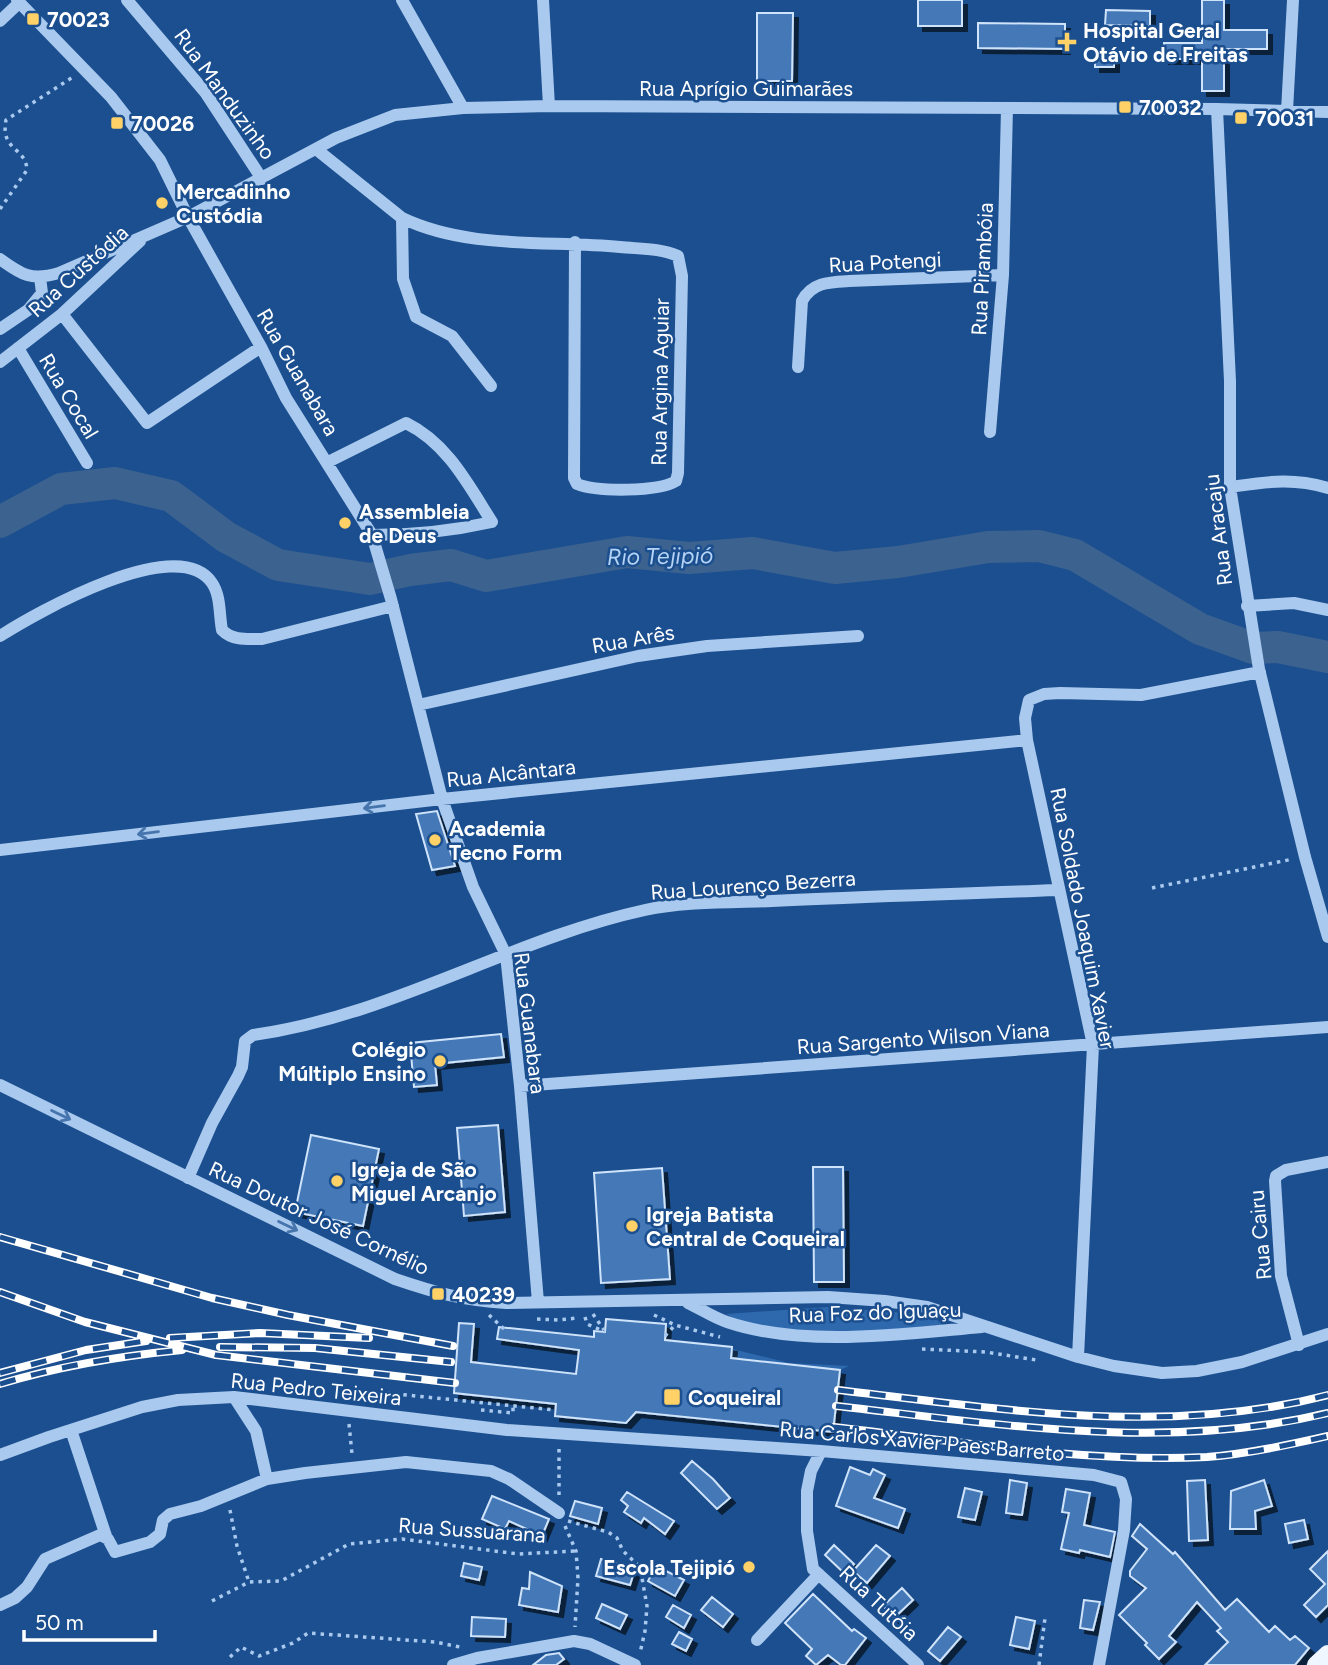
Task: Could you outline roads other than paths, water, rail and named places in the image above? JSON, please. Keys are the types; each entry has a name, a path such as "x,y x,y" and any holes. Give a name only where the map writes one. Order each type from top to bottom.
{"main road":[{"path":"1316,1665 1328,1654"}],"street":[{"name":"Rua Manduzinho","path":"128,0 205,92 262,179"},
{"path":"402,0 463,108"},
{"path":"543,0 549,106"},
{"path":"1287,111 1293,0"},
{"path":"0,21 18,1"},
{"name":"Rua Guanabara","path":"18,1 111,97 160,160 286,398 374,540 442,800 473,887 506,955 538,1302"},
{"name":"Rua Aprígio Guimarães","path":"40,277 59,273 188,217 360,127 395,115 463,108 549,106 1217,109 1328,112"},
{"name":"Rua Pirambóia","path":"990,432 1003,275 1007,108"},
{"name":"Rua Aracaju","path":"1217,109 1230,381 1230,487 1247,609 1259,670 1305,857 1328,937"},
{"name":"Rua Argina Aguiar","path":"316,149 402,218 415,224 456,236 502,241 575,242 656,250 678,256 682,276 678,473 676,481 671,484 587,488 577,484 574,478 575,242"},
{"path":"402,218 403,279 416,317 452,336 491,386"},
{"name":"Rua Custódia","path":"0,362 62,314 149,233"},
{"path":"0,259 16,271 31,277 40,277 42,293 28,310 0,329"},
{"name":"Rua Potengi","path":"799,367 802,301 813,287 827,282 1003,275"},
{"path":"62,314 147,423 261,347"},
{"name":"Rua Cocal","path":"18,348 87,463"},
{"path":"328,462 405,423 422,431 454,462 492,522 374,540"},
{"path":"1230,487 1280,480 1311,482 1328,488"},
{"path":"0,638 27,619 106,580 137,570 173,567 203,574 212,582 217,593 222,630 232,637 262,639 392,602"},
{"path":"1247,609 1294,603 1328,610"},
{"name":"Rua Arês","path":"418,705 638,656 707,646 858,636"},
{"name":"Rua Soldado Joaquim Xavier","path":"1078,1357 1093,1045 1027,740 1026,708 1029,700 1036,696 1060,693 1141,695 1259,670"},
{"name":"Rua Alcântara","path":"0,850 442,800 1027,740"},
{"name":"Rua Lourenço Bezerra","path":"188,1178 242,1067 245,1041 249,1037 328,1021 604,920 648,909 792,900 1058,890"},
{"name":"Rua Sargento Wilson Viana","path":"520,1086 1328,1027"},
{"name":"Rua Doutor José Cornélio","path":"0,1085 395,1279 438,1294 506,1303 828,1297 885,1301 927,1307 1078,1357 1114,1366 1162,1373 1197,1371 1242,1362 1328,1334"},
{"name":"Rua Cairu","path":"1299,1345 1282,1276 1275,1181 1276,1176 1286,1170 1328,1162"},
{"name":"Rua Foz do Iguaçu","path":"685,1301 725,1321 785,1336 881,1335 988,1326"},
{"path":"234,1397 256,1430 267,1479"},
{"name":"Rua Pedro Teixeira","path":"0,1455 142,1407 178,1400 234,1397 560,1434 719,1445"},
{"path":"71,1430 106,1536 115,1552 142,1544 160,1534 163,1520 170,1514 201,1506 267,1479 354,1467 426,1462 491,1471 509,1479 561,1517"},
{"name":"Rua Carlos Xavier Paes Barreto","path":"719,1445 821,1451 1094,1475 1121,1482 1126,1499 1124,1530 1099,1665"},
{"path":"757,1640 816,1571 807,1531 807,1491 811,1471 821,1451"},
{"path":"0,1605 15,1598 27,1587 49,1555 96,1536 106,1536"},
{"name":"Rua Tutóia","path":"816,1571 916,1664"},
{"path":"453,1665 504,1660 574,1641 637,1659"}],"waterway":[{"name":"Rio Tejipió","path":"0,522 61,489 115,483 171,496 226,537 278,565 370,579 451,565 486,576 627,552 689,558 753,553 835,568 898,562 988,547 1039,546 1075,555 1200,629 1253,648 1278,647 1328,657"}],"railway":[{"path":"0,1237 212,1298 453,1346"},
{"path":"0,1292 85,1322 216,1355 455,1383"},
{"path":"170,1338 260,1333 369,1338"},
{"path":"0,1373 86,1350 146,1341"},
{"path":"220,1347 315,1348 451,1362"},
{"path":"0,1384 90,1362 182,1350"},
{"path":"838,1390 1022,1411 1145,1417 1206,1415 1267,1408 1328,1395"},
{"path":"836,1406 1020,1426 1144,1433 1267,1425 1328,1413"},
{"path":"834,1427 1020,1450 1161,1458 1237,1454 1328,1436"}],"place":[{"name":"70023","path":"33,19"},
{"name":"Hospital Geral Otávio de Freitas","path":"1067,42"},
{"name":"70032","path":"1125,107"},
{"name":"70031","path":"1241,118"},
{"name":"70026","path":"117,123"},
{"name":"Mercadinho Custódia","path":"162,203"},
{"name":"Assembleia de Deus","path":"345,523"},
{"name":"Academia Tecno Form","path":"435,840"},
{"name":"Colégio Múltiplo Ensino","path":"440,1061"},
{"name":"Igreja de São Miguel Arcanjo","path":"337,1181"},
{"name":"Igreja Batista Central de Coqueiral","path":"632,1226"},
{"name":"40239","path":"438,1294"},
{"name":"Coqueiral","path":"672,1397"},
{"name":"Escola Tejipió","path":"749,1567"}]}
